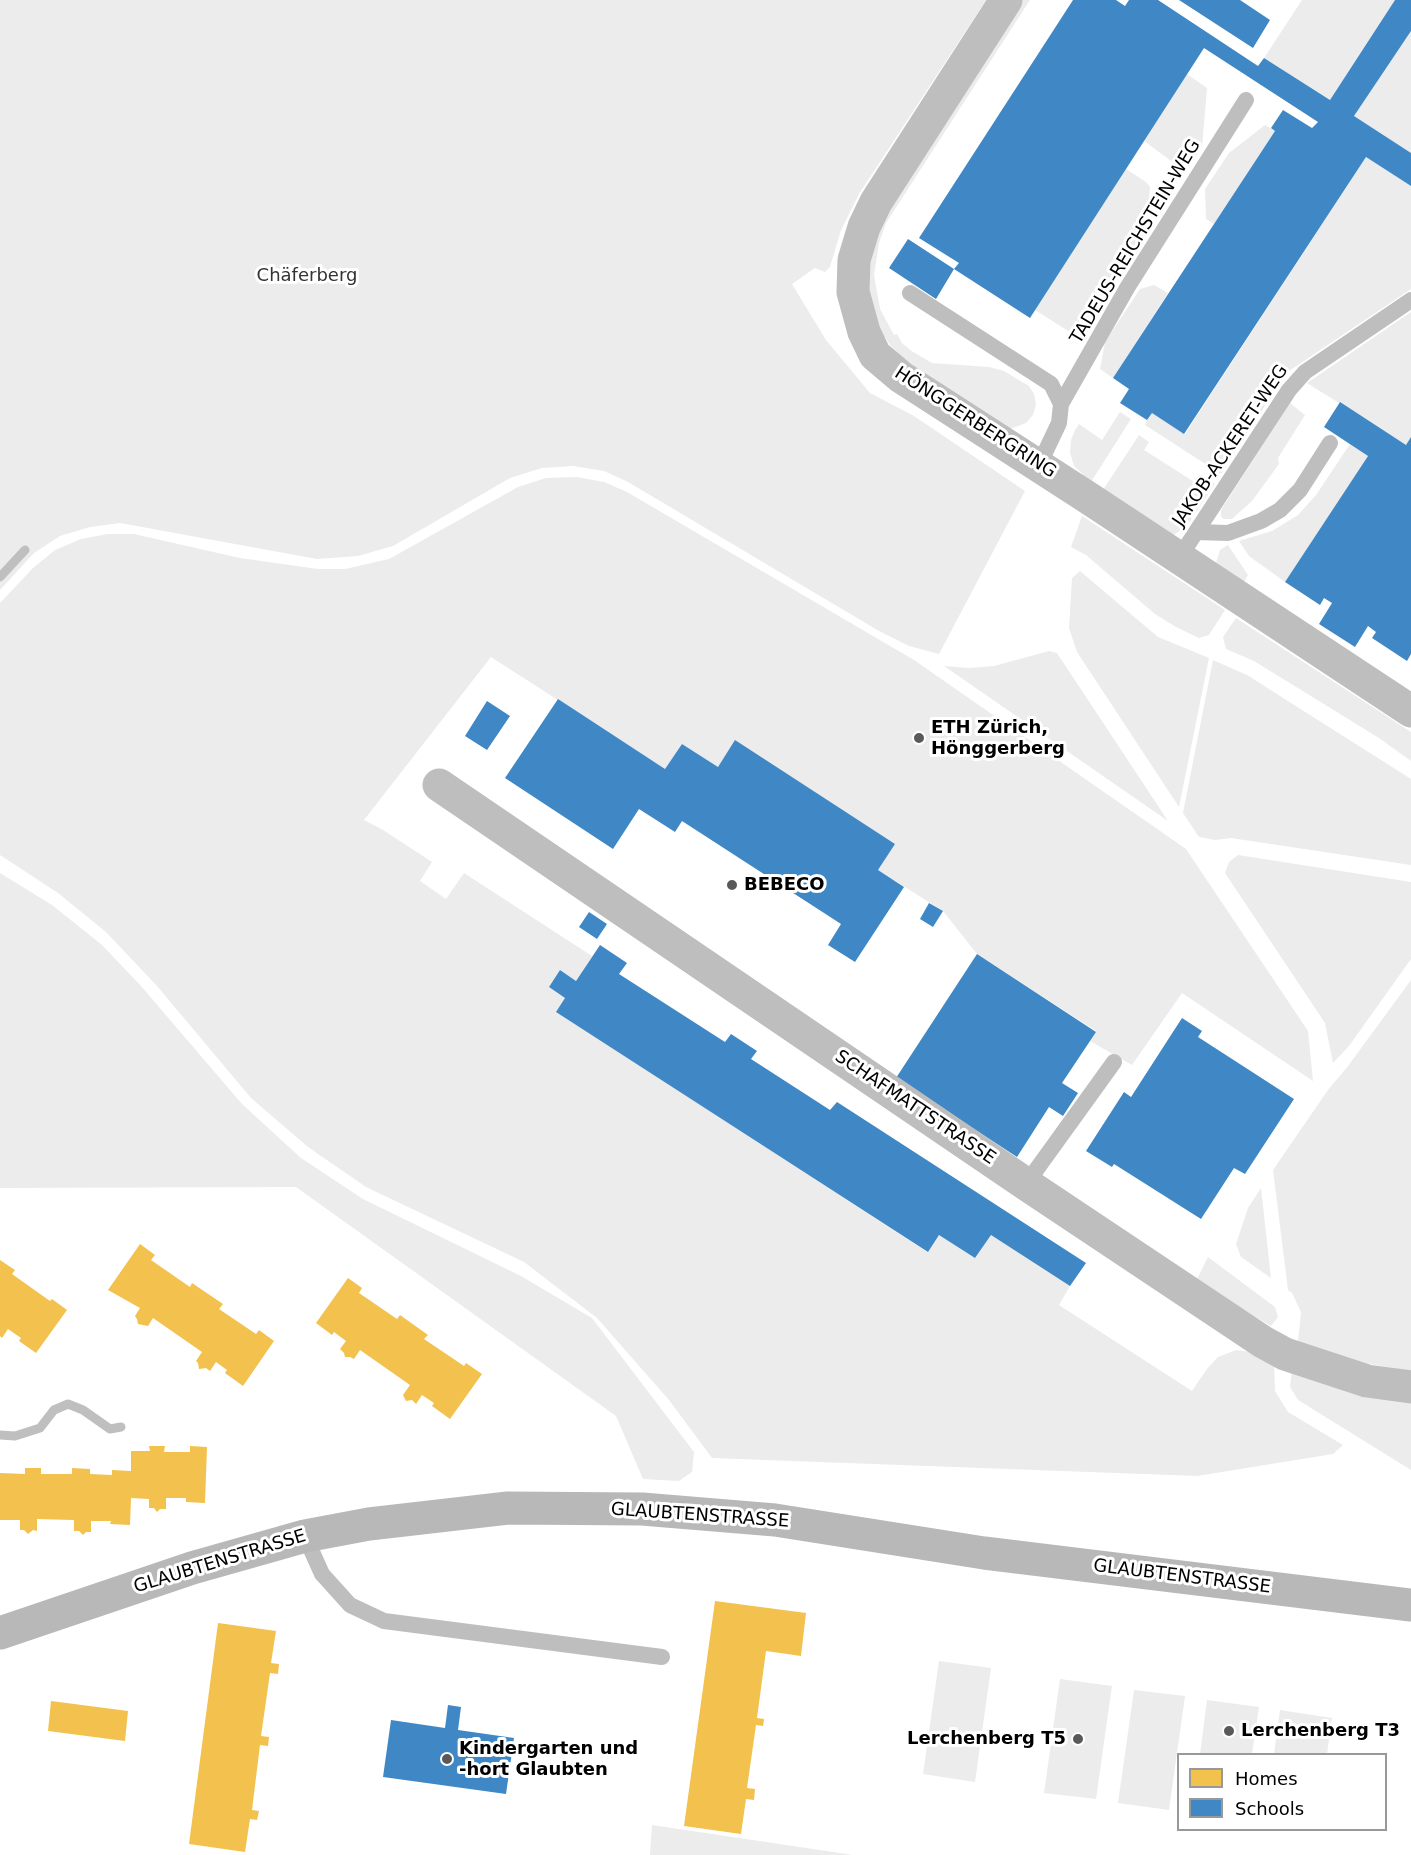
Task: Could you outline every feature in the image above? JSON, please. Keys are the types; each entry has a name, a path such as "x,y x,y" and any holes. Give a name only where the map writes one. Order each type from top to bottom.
{"street":[{"name":"HÖNGGERBERGRING","path":"1006,0 876,202 864,227 854,260 853,292 864,332 875,355 901,377 1039,465 1187,545 1411,711"},
{"name":"SCHAFMATTSTRASSE","path":"439,785 1026,1184 1263,1342 1285,1354 1366,1381 1411,1387"},
{"name":"GLAUBTENSTRASSE","path":"0,1633 192,1568 305,1536 369,1524 508,1508 642,1509 775,1520 984,1553 1411,1605"}],"lane":[{"name":"TADEUS-REICHSTEIN-WEG","path":"1039,465 1059,423 1061,404 1127,288 1246,100"},
{"path":"910,293 1051,384 1061,404"},
{"name":"JAKOB-ACKERET-WEG","path":"1187,545 1289,390 1305,372 1411,300"},
{"path":"1187,545 1261,521 1280,510 1300,490 1330,443"},
{"path":"1026,1184 1114,1062"},
{"path":"305,1536 322,1574 350,1605 384,1621 662,1657"}],"green space":[{"name":"Chäferberg","path":"0,0 986,0 859,194 841,230 830,267 825,272 815,268 792,284 826,340 870,393 914,416 1025,491 939,654 909,646 879,631 628,482 604,471 573,466 542,468 510,478 393,546 358,556 317,559 120,523 90,527 60,536 34,553 0,590"},
{"path":"1021,0 1030,0 886,223 879,243 874,275 880,309 894,335 897,334 910,350 932,363 989,367 1004,371 1029,386 1036,404 1033,415 1026,423 1010,429 905,360 890,345 876,323 871,310 866,274 876,236 901,187"},
{"path":"1302,0 1395,0 1330,100 1264,58"},
{"path":"1411,31 1411,153 1354,116"},
{"path":"1187,74 1207,88 1202,147 1186,172 1144,141"},
{"path":"1265,125 1275,131 1214,224 1206,219 1205,189 1229,153"},
{"path":"1366,157 1411,186 1411,289 1286,373 1221,474 1145,425 1147,420 1152,413 1185,434"},
{"path":"1126,169 1150,187 1145,241 1123,272 1115,277 1076,336 1035,310"},
{"path":"1154,285 1168,293 1113,378 1100,369 1105,342 1140,289"},
{"path":"1411,312 1411,437 1406,445 1307,383"},
{"path":"1290,403 1305,415 1278,458 1279,464 1252,501 1232,519 1224,519 1221,517 1221,510"},
{"path":"1120,412 1131,419 1091,482 1074,466 1070,453 1075,430 1079,424 1102,440"},
{"path":"1139,435 1149,442 1144,450 1196,483 1201,475 1215,484 1186,527 1172,536 1103,490"},
{"path":"1350,444 1368,456 1285,582 1249,556 1239,541 1272,531 1298,515 1316,495"},
{"path":"577,477 604,482 627,492 914,660 1186,849 1308,1031 1313,1081 1182,993 1132,1065 1090,1041 1096,1031 977,954 943,911 878,870 895,844 735,741 718,767 682,744 665,769 491,657 364,820 432,862 420,881 446,899 464,873 592,956 576,981 560,970 549,987 565,998 557,1012 927,1252 939,1235 975,1258 991,1235 1070,1286 1059,1305 1192,1391 1218,1357 1236,1350 1251,1352 1274,1361 1275,1391 1288,1412 1343,1445 1333,1454 1197,1476 712,1458 669,1400 597,1318 524,1262 366,1187 308,1147 251,1098 157,986 106,932 58,893 0,855 0,603 33,568 55,550 81,539 108,534 134,534 240,558 318,569 345,569 389,559 518,487 546,478"},
{"path":"1082,516 1225,610 1209,635 1199,638 1155,614 1086,555 1071,547"},
{"path":"1228,545 1248,575 1244,582 1216,563 1220,550"},
{"path":"1080,571 1158,637 1209,658 1179,807 1077,652 1069,628 1072,578"},
{"path":"1236,618 1411,732 1411,761 1379,738 1254,661 1226,649 1223,637"},
{"path":"1049,651 1057,653 1168,821 944,666 969,668 994,666"},
{"path":"1213,660 1247,675 1411,779 1411,865 1231,838 1215,840 1199,837 1183,813"},
{"path":"1238,855 1411,882 1411,959 1349,1046 1333,1063 1325,1023 1225,873 1229,862"},
{"path":"0,873 52,905 102,945 141,986 242,1104 301,1158 363,1199 521,1276 592,1318 694,1452 692,1472 679,1481 643,1479 616,1416 296,1187 0,1188"},
{"path":"1411,980 1411,1371 1364,1363 1298,1341 1301,1312 1292,1293 1288,1290 1273,1170 1328,1090"},
{"path":"1261,1188 1271,1278 1241,1257 1236,1244 1248,1208"},
{"path":"1208,1257 1275,1307 1278,1317 1271,1326 1196,1281"},
{"path":"1292,1370 1411,1401 1411,1470 1298,1400 1290,1387"},
{"path":"939,1661 991,1668 975,1782 923,1774"},
{"name":"Lerchenberg T5","path":"1060,1679 1112,1686 1096,1799 1044,1793"},
{"path":"1134,1690 1185,1696 1169,1810 1118,1803"},
{"name":"Lerchenberg T3","path":"1207,1700 1259,1707 1252,1753 1200,1753"},
{"path":"1280,1710 1332,1718 1327,1753 1274,1753"},
{"path":"652,1825 853,1855 650,1855"}],"building: Homes":[{"path":"140,1244 155,1255 151,1260 190,1287 192,1283 223,1304 219,1309 256,1334 259,1330 274,1341 243,1386 225,1373 227,1370 216,1362 210,1371 206,1368 199,1369 196,1361 202,1352 153,1318 148,1326 138,1324 135,1316 140,1308 108,1290"},
{"path":"0,1260 15,1270 12,1274 67,1310 36,1353 19,1341 21,1338 8,1329 2,1338 0,1336"},
{"path":"348,1278 362,1288 359,1293 397,1319 400,1315 428,1335 424,1339 464,1366 466,1363 482,1374 450,1419 432,1406 434,1403 422,1395 416,1404 412,1400 406,1401 403,1395 410,1385 360,1350 354,1359 345,1357 340,1349 346,1341 334,1332 332,1335 316,1323"},
{"path":"149,1446 165,1446 164,1452 190,1452 190,1446 207,1447 205,1503 186,1502 186,1498 166,1498 166,1509 160,1509 157,1512 154,1508 149,1508 149,1499 131,1498 130,1525 110,1524 111,1521 91,1521 91,1532 83,1535 79,1531 74,1531 74,1520 37,1519 37,1531 33,1530 28,1534 20,1530 20,1520 0,1520 0,1473 25,1474 25,1468 41,1468 41,1474 72,1474 72,1468 90,1469 90,1474 112,1475 112,1470 131,1471 131,1451 150,1451"},
{"path":"715,1601 806,1613 801,1656 766,1651 757,1718 764,1719 763,1726 756,1725 747,1788 755,1789 754,1800 746,1799 741,1834 684,1826"},
{"path":"218,1623 276,1631 271,1663 279,1664 278,1674 270,1673 261,1736 269,1737 268,1746 260,1745 252,1810 259,1811 257,1820 250,1819 245,1852 189,1844"},
{"path":"51,1701 128,1711 125,1741 48,1731"}],"building: Schools":[{"path":"1073,0 1116,0 1125,6 1129,0 1158,0 1258,66 1264,58 1330,100 1395,0 1411,0 1411,31 1354,116 1411,153 1411,186 1366,157 1184,434 1152,413 1147,420 1120,403 1129,389 1113,378 1275,131 1271,128 1283,110 1312,128 1318,122 1204,48 1030,318 954,269 959,263 919,238"},
{"path":"1179,0 1240,0 1270,20 1253,48"},
{"path":"908,239 954,269 936,299 889,268"},
{"path":"1340,402 1406,445 1411,437 1411,654 1407,661 1372,638 1376,632 1368,626 1355,647 1319,624 1332,603 1324,598 1320,605 1285,582 1368,456 1324,427"},
{"path":"558,699 665,769 682,744 718,767 735,740 895,844 878,870 904,887 855,962 828,945 841,924 682,821 675,832 639,809 613,849 505,778"},
{"path":"487,701 510,716 487,750 465,736"},
{"path":"929,903 943,911 933,927 920,919"},
{"path":"589,912 607,924 597,939 579,927"},
{"path":"600,945 627,963 619,974 725,1042 731,1034 757,1051 751,1059 830,1110 837,1102 1086,1263 1070,1286 991,1235 975,1258 939,1235 928,1252 556,1012 565,998 549,987 560,970 576,981"},
{"path":"977,954 1096,1032 1062,1083 1078,1093 1063,1116 1049,1107 1017,1157 896,1078"},
{"path":"1182,1018 1202,1031 1198,1037 1294,1099 1245,1174 1234,1168 1201,1219 1114,1164 1112,1167 1086,1151 1124,1092 1131,1097"},
{"path":"448,1705 461,1707 458,1730 514,1738 506,1794 383,1777 391,1720 445,1728"}],"waterway":[{"path":"0,577 25,550"},
{"path":"0,1435 15,1436 40,1428 54,1410 68,1404 83,1410 110,1429 121,1427"}],"place":[{"name":"ETH Zürich, Hönggerberg","path":"919,738"},
{"name":"BEBECO","path":"732,885"},
{"name":"Lerchenberg T3","path":"1229,1731"},
{"name":"Lerchenberg T5","path":"1078,1739"},
{"name":"Kindergarten und -hort Glaubten","path":"447,1759"}]}
